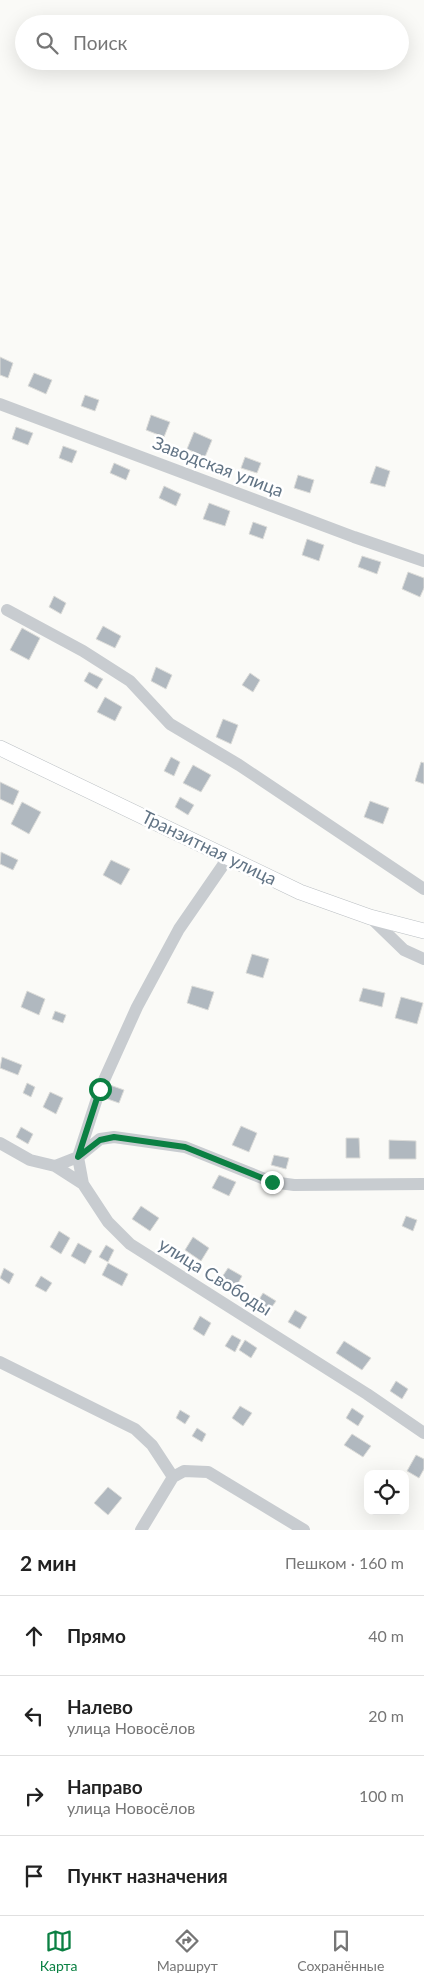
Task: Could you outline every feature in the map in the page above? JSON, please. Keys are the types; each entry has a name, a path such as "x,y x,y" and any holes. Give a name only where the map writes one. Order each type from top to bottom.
{"main road":[{"name":"Транзитная улица","path":"0,748 300,892 370,917 424,931"}],"street":[{"name":"Заводская улица","path":"0,404 354,537 424,560"},
{"path":"7,610 83,651 130,681 170,724 239,765 424,889"},
{"path":"83,1184 78,1157 100,1089 137,1006 179,929 228,858"},
{"path":"370,917 404,950 424,959"},
{"path":"55,1166 78,1157 100,1140 114,1137 185,1147 272,1182 294,1185 424,1184"},
{"name":"улица Свободы","path":"0,1142 30,1160 55,1166 83,1184 108,1222 130,1244 367,1394 424,1433"},
{"path":"0,1362 135,1429 152,1445 173,1477"},
{"path":"141,1530 173,1477 184,1471 208,1472 304,1530"}],"building":[{"path":"0,357 13,363 8,378 0,375"},
{"path":"34,373 52,380 46,394 28,386"},
{"path":"85,395 99,400 95,411 81,406"},
{"path":"151,415 170,422 164,437 146,430"},
{"path":"16,427 33,433 28,445 12,439"},
{"path":"194,432 212,440 205,457 187,449"},
{"path":"63,446 77,451 72,463 59,458"},
{"path":"245,457 261,463 257,473 241,468"},
{"path":"114,463 130,470 126,480 110,473"},
{"path":"376,466 390,471 385,487 370,483"},
{"path":"298,475 314,480 310,493 294,488"},
{"path":"164,486 181,494 176,506 159,498"},
{"path":"209,503 230,511 225,526 203,519"},
{"path":"253,522 267,527 263,539 249,534"},
{"path":"307,539 324,545 319,561 302,555"},
{"path":"362,556 381,562 377,574 358,567"},
{"path":"408,572 424,578 424,588 420,597 402,589"},
{"path":"54,596 66,603 61,614 49,607"},
{"path":"103,626 121,636 115,648 96,639"},
{"path":"22,628 40,638 29,660 10,650"},
{"path":"156,667 172,675 166,689 151,681"},
{"path":"89,672 103,679 97,689 84,681"},
{"path":"250,673 260,680 253,692 242,685"},
{"path":"105,697 122,707 115,721 97,712"},
{"path":"223,719 238,725 231,744 216,737"},
{"path":"171,757 180,762 174,776 164,771"},
{"path":"421,762 424,763 424,784 415,781"},
{"path":"193,765 211,775 201,792 183,783"},
{"path":"0,782 19,791 13,805 0,799"},
{"path":"180,797 194,805 188,815 175,807"},
{"path":"370,801 389,808 383,824 364,817"},
{"path":"22,802 41,812 29,834 11,824"},
{"path":"1,852 18,860 13,870 0,864"},
{"path":"111,860 130,869 121,885 103,875"},
{"path":"252,954 269,959 263,978 246,973"},
{"path":"192,986 214,992 208,1010 187,1003"},
{"path":"363,988 385,993 382,1007 359,1001"},
{"path":"27,991 45,999 39,1015 21,1007"},
{"path":"401,997 423,1003 417,1024 395,1018"},
{"path":"55,1011 66,1015 63,1023 52,1019"},
{"path":"2,1057 22,1065 18,1075 0,1068"},
{"path":"27,1083 35,1087 31,1097 23,1093"},
{"path":"107,1084 124,1090 119,1103 102,1097"},
{"path":"50,1092 63,1098 56,1114 43,1107"},
{"path":"241,1126 257,1133 249,1152 232,1145"},
{"path":"21,1127 33,1134 28,1144 16,1137"},
{"path":"346,1138 359,1138 360,1158 346,1158"},
{"path":"389,1140 416,1141 416,1159 389,1159"},
{"path":"274,1155 289,1158 286,1169 271,1165"},
{"path":"219,1175 236,1182 229,1196 212,1188"},
{"path":"141,1206 159,1218 150,1231 132,1219"},
{"path":"406,1216 417,1220 413,1231 402,1226"},
{"path":"59,1231 70,1238 61,1254 50,1247"},
{"path":"193,1237 209,1248 201,1261 185,1250"},
{"path":"78,1243 92,1251 85,1264 71,1256"},
{"path":"106,1245 114,1250 108,1262 99,1257"},
{"path":"108,1263 128,1274 122,1286 102,1275"},
{"path":"4,1268 14,1274 9,1284 0,1278"},
{"path":"228,1268 242,1276 235,1289 220,1280"},
{"path":"41,1276 52,1283 46,1292 35,1286"},
{"path":"263,1293 276,1301 267,1314 255,1306"},
{"path":"295,1310 307,1317 300,1329 288,1322"},
{"path":"200,1316 211,1323 204,1336 193,1329"},
{"path":"232,1335 241,1340 235,1352 225,1346"},
{"path":"245,1340 257,1348 251,1358 239,1350"},
{"path":"344,1341 371,1358 362,1370 336,1353"},
{"path":"396,1381 408,1389 402,1399 390,1391"},
{"path":"240,1406 252,1413 243,1426 232,1418"},
{"path":"352,1408 364,1416 358,1426 346,1418"},
{"path":"180,1410 190,1416 185,1424 176,1418"},
{"path":"197,1428 206,1434 202,1442 192,1436"},
{"path":"352,1434 371,1446 363,1457 344,1445"},
{"path":"416,1455 424,1459 424,1469 419,1478 408,1470"},
{"path":"108,1487 122,1498 108,1515 94,1503"}],"route":[{"path":"100,1089 78,1157 100,1140 114,1137 185,1147 272,1182"}]}
